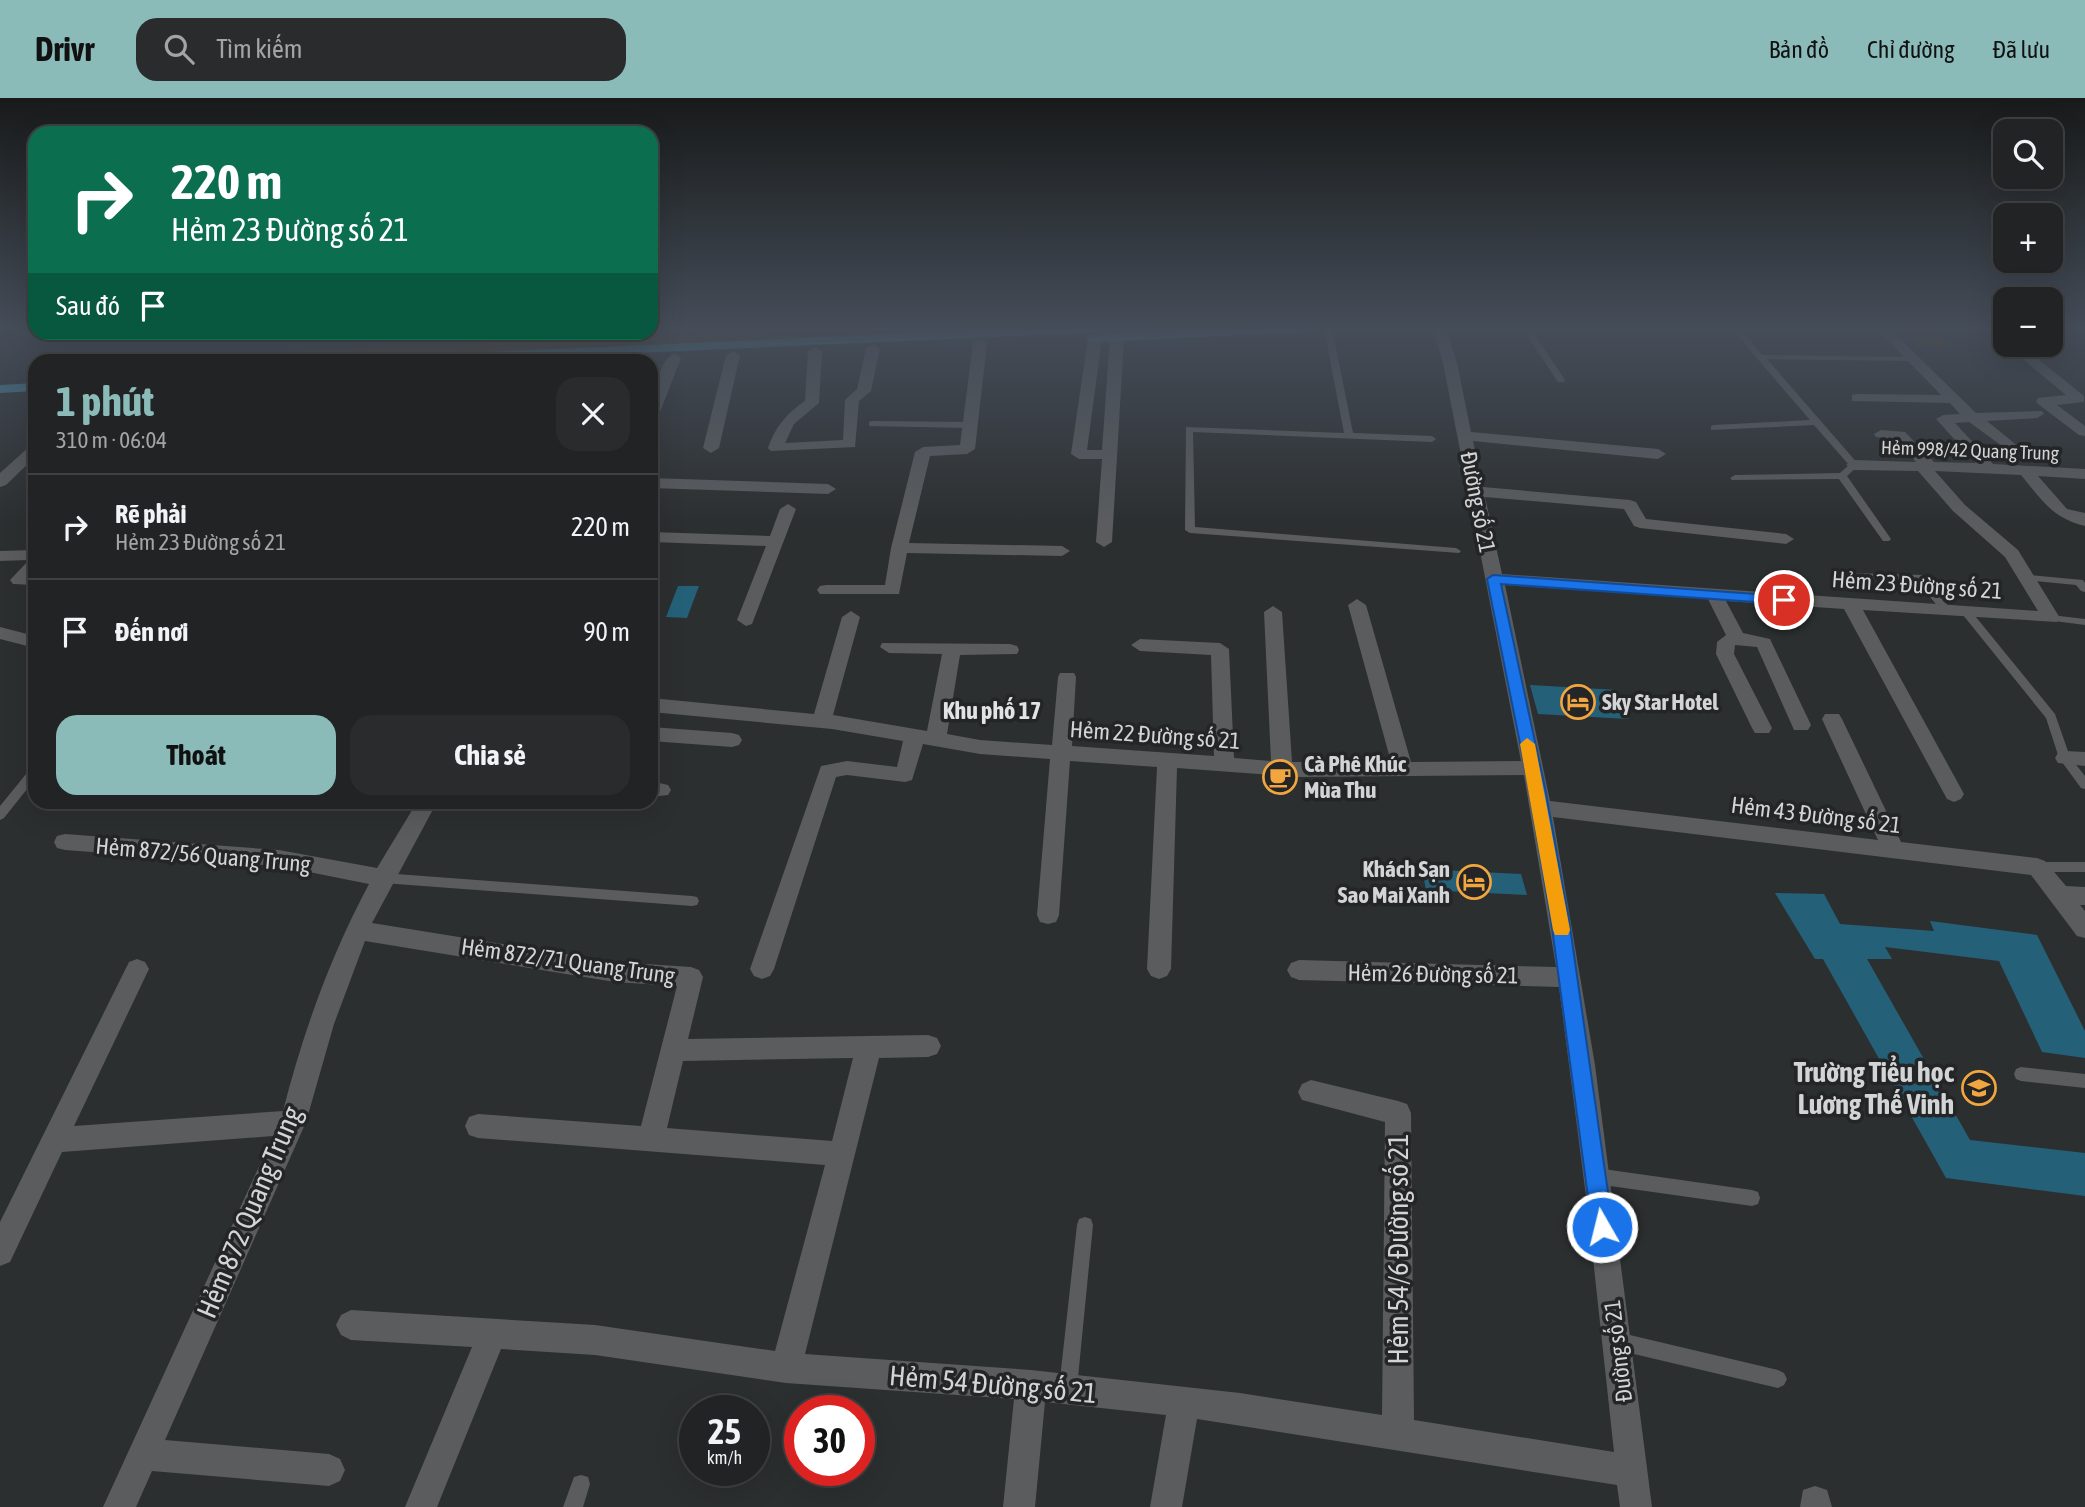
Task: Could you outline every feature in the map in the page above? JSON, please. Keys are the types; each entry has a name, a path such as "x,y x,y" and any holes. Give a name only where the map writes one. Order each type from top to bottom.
{"street":[{"path":"711,448 724,394"},
{"path":"813,394 812,403 798,411 781,429 776,448 850,444 852,400 860,394"},
{"path":"826,590 893,590 899,548 923,452 967,449 973,394"},
{"path":"1087,394 1079,454 1109,455"},
{"path":"1104,542 1111,394"},
{"name":"Đường số 21","path":"1456,394 1541,808 1568,977 1617,1341 1636,1507"},
{"path":"1949,394 1971,416 2009,446"},
{"path":"2073,394 2079,399 2043,401 2084,432"},
{"path":"1857,398 1954,399"},
{"path":"1989,468 1943,419 2037,414"},
{"name":"Hẻm 23 Đường số 21","path":"1881,434 1900,435 1959,508 2006,547 2029,578 2052,618"},
{"path":"1465,436 1658,454"},
{"path":"0,482 28,463"},
{"name":"Hẻm 998/42 Quang Trung","path":"1848,470 1925,466 2085,474"},
{"path":"2024,469 2062,513 2080,516 2085,521"},
{"path":"658,483 828,489"},
{"path":"1476,491 1630,505 1640,523 1786,539"},
{"path":"746,620 788,509"},
{"path":"658,537 775,541"},
{"path":"899,548 1062,551"},
{"path":"0,556 28,555"},
{"path":"28,571 19,580 28,580"},
{"name":"Hẻm 23 Đường số 21","path":"1493,579 2052,618"},
{"path":"1714,595 1736,637"},
{"path":"1357,605 1403,769"},
{"path":"1852,605 1954,794"},
{"path":"1273,612 1282,768"},
{"path":"822,721 851,617"},
{"path":"0,633 28,640"},
{"path":"1762,728 1725,653 1726,642 1736,637 1764,643 1801,725"},
{"path":"1140,645 1220,649 1224,764"},
{"path":"889,647 1010,650"},
{"path":"762,969 828,771 847,768 905,775 926,736 952,649"},
{"path":"1048,915 1067,677"},
{"name":"Hẻm 22 Đường số 21","path":"658,706 822,721 980,747 1061,753 1282,768 1533,768"},
{"path":"1832,719 1894,851"},
{"path":"658,735 732,740"},
{"path":"1159,969 1167,760"},
{"name":"Hẻm 43 Đường số 21","path":"1541,808 2036,867"},
{"name":"Hẻm 872 Quang Trung","path":"118,1507 293,1122 307,1066 357,930 423,809"},
{"name":"Hẻm 872/56 Quang Trung","path":"65,842 279,858 383,878"},
{"path":"2036,867 2085,929"},
{"path":"2060,894 2085,896"},
{"name":"Hẻm 872/71 Quang Trung","path":"357,930 615,972 691,977 651,1139"},
{"path":"0,1252 137,969"},
{"name":"Hẻm 26 Đường số 21","path":"1299,971 1568,977"},
{"path":"675,1049 928,1046"},
{"path":"786,1368 869,1047"},
{"name":"Hẻm 54/6 Đường số 21","path":"1311,1092 1398,1113 1398,1433"},
{"path":"55,1140 293,1122"},
{"path":"478,1126 841,1154"},
{"name":"Hẻm 54 Đường số 21","path":"351,1325 595,1340 786,1368 1031,1385 1240,1408 1632,1471"},
{"path":"421,1507 492,1334"},
{"path":"1019,1507 1031,1385"},
{"path":"1166,1507 1184,1402"},
{"path":"143,1454 329,1470"}],"lane":[{"path":"1341,394 1349,434"},
{"path":"1791,394 1815,422 1848,470 1886,539"},
{"path":"1714,428 1815,422"},
{"path":"873,424 969,425"},
{"path":"1432,439 1189,429 1190,530 1456,551"},
{"path":"1735,478 1848,470"},
{"path":"1847,576 1919,577 1948,612"},
{"path":"2029,578 2079,582 2085,589"},
{"path":"1967,613 2051,717 2075,759 2085,785"},
{"path":"2052,618 2085,622"},
{"path":"0,815 28,780"},
{"name":"Hẻm 43 Đường số 21","path":"2036,867 2085,867"},
{"path":"383,878 692,901"},
{"path":"2021,1074 2085,1081"},
{"path":"1595,1176 1752,1198"},
{"path":"1068,1389 1085,1225"},
{"path":"1617,1341 1778,1379"},
{"path":"573,1507 580,1484"}],"building":[{"path":"678,586 699,586 687,618 666,617"},
{"name":"Sky Star Hotel","path":"1530,685 1618,690 1628,719 1538,714"},
{"name":"Khách Sạn Sao Mai Xanh","path":"1422,869 1521,874 1527,895 1426,890"},
{"path":"1775,893 1824,894 1840,924 1934,931 1930,921 2037,935 2085,1031 2085,1058 2042,1052 1999,961 1885,947 1892,959 1867,959 1970,1140 2085,1153 2085,1196 1946,1178 1823,959 1815,959"}],"slow traffic":[{"path":"1527,744 1541,808 1561,930"}],"place":[{"name":"Sky Star Hotel","path":"1578,702"},
{"name":"Cà Phê Khúc Mùa Thu","path":"1280,777"},
{"name":"Khách Sạn Sao Mai Xanh","path":"1474,882"},
{"name":"Trường Tiểu học Lương Thế Vinh","path":"1979,1088"}],"district":[{"name":"Khu phố 17","path":"992,710"}],"route":[{"path":"1602,1227 1560,920 1537,788 1493,579 1784,600"}]}
